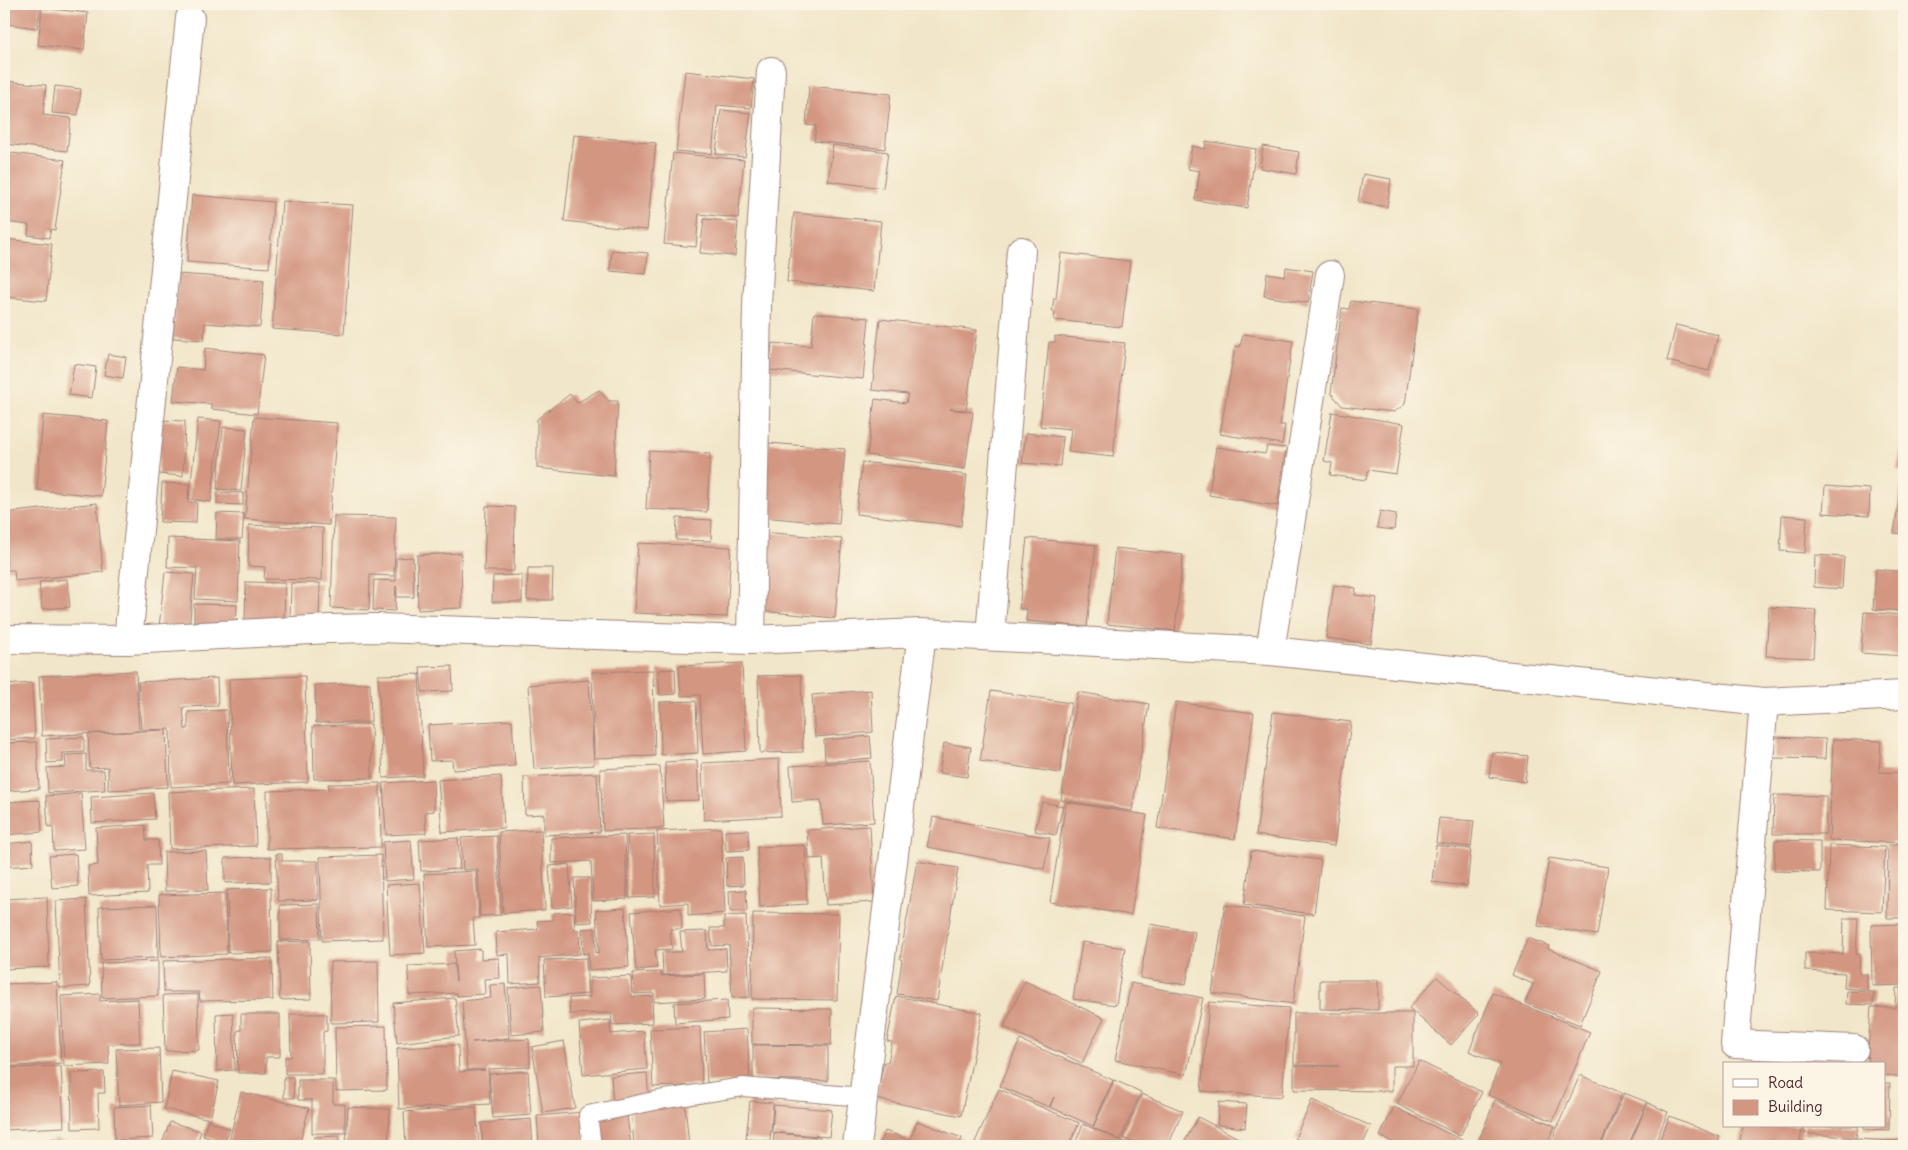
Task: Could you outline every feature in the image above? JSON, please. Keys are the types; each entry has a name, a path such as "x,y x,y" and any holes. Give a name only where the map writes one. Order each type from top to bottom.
{"street":[{"path":"128,640 190,18"},
{"path":"751,640 757,304 771,72"},
{"path":"990,636 1022,251"},
{"path":"1270,651 1330,274"},
{"path":"4,639 128,640 358,628 751,640 922,633 1270,651 1764,702 1904,695"},
{"path":"857,1146 922,633"},
{"path":"1764,702 1735,1044 1854,1049"}],"lane":[{"path":"592,1146 588,1114 658,1100 743,1087 863,1097"}],"building":[{"path":"9,4 41,4 37,28 6,24"},
{"path":"61,4 88,4 87,9"},
{"path":"42,8 88,13 84,50 38,45"},
{"path":"685,71 754,79 751,108 717,105 712,154 676,151"},
{"path":"6,81 46,85 43,115 71,118 67,151 4,144"},
{"path":"55,86 81,89 78,115 52,113"},
{"path":"809,86 891,94 885,149 814,141 816,126 806,125"},
{"path":"721,110 751,113 745,157 716,154"},
{"path":"574,135 656,143 647,230 564,221"},
{"path":"1206,141 1256,149 1247,208 1195,200 1200,171 1188,169 1192,146 1205,149"},
{"path":"833,145 888,152 883,188 828,181"},
{"path":"1263,146 1299,152 1296,174 1260,168"},
{"path":"4,152 65,160 55,230 51,229 49,238 28,235 29,225 4,222"},
{"path":"673,153 744,160 738,218 699,214 696,247 664,244"},
{"path":"1363,174 1391,179 1387,207 1358,202"},
{"path":"192,195 273,202 269,268 187,262"},
{"path":"282,201 353,205 344,334 272,329"},
{"path":"794,213 881,221 874,291 787,282"},
{"path":"704,219 738,222 735,256 700,253"},
{"path":"4,239 52,244 46,301 4,297"},
{"path":"612,250 648,253 646,274 610,271"},
{"path":"1061,253 1130,261 1122,327 1054,320 1055,312 1052,312 1054,298 1056,299"},
{"path":"1286,267 1313,271 1308,303 1264,296 1267,273 1285,276"},
{"path":"178,274 264,280 260,327 205,323 204,340 173,338"},
{"path":"1351,301 1418,309 1405,404 1394,412 1342,406 1331,393 1342,308 1349,309"},
{"path":"814,313 869,318 863,379 769,370 772,343 811,346"},
{"path":"880,319 977,330 966,410 950,409 973,412 965,469 867,455 875,399 906,403 908,394 872,390"},
{"path":"1676,325 1718,335 1709,371 1667,361"},
{"path":"1243,334 1293,341 1280,425 1285,425 1282,444 1220,434 1235,346 1240,347"},
{"path":"1055,336 1125,343 1113,457 1068,452 1071,429 1040,426 1049,342 1055,342"},
{"path":"205,348 264,355 257,414 211,409 211,404 173,401 177,367 203,370"},
{"path":"108,354 126,357 123,378 104,375"},
{"path":"74,364 96,367 92,398 69,395"},
{"path":"599,390 609,401 618,401 614,476 537,468 537,419 570,394 577,403"},
{"path":"1332,412 1404,424 1396,474 1368,470 1366,480 1330,475 1332,463 1324,461"},
{"path":"43,415 108,421 101,496 37,490"},
{"path":"254,417 337,423 329,525 245,519"},
{"path":"198,419 221,421 211,502 189,499"},
{"path":"161,420 185,421 183,476 158,474"},
{"path":"223,427 247,429 241,491 217,489"},
{"path":"1026,433 1063,437 1060,466 1022,463"},
{"path":"769,443 845,449 839,524 762,517"},
{"path":"1267,446 1286,448 1277,506 1209,495 1216,447 1265,454"},
{"path":"1901,449 1904,449 1904,534 1894,533 1903,471 1897,470"},
{"path":"649,451 710,454 707,512 646,509"},
{"path":"862,462 967,475 961,526 856,514"},
{"path":"162,483 189,484 188,502 197,502 196,523 160,522"},
{"path":"1825,486 1870,489 1869,516 1823,513"},
{"path":"217,492 243,493 243,505 217,504"},
{"path":"97,503 103,572 15,581 14,570 7,570 4,513"},
{"path":"486,506 515,507 514,571 484,571"},
{"path":"1380,511 1396,514 1394,530 1377,528"},
{"path":"217,513 244,514 242,539 216,539"},
{"path":"1782,515 1807,517 1805,553 1780,551"},
{"path":"334,516 396,517 394,576 370,575 369,610 331,608"},
{"path":"677,518 712,520 711,541 676,540"},
{"path":"249,525 323,528 322,580 264,579 265,567 248,566"},
{"path":"762,532 842,539 835,618 760,611"},
{"path":"168,538 240,541 238,601 195,599 197,568 167,567"},
{"path":"1027,538 1096,545 1087,627 1026,621 1027,609 1019,609"},
{"path":"638,543 731,547 727,617 634,613"},
{"path":"1115,548 1183,555 1175,631 1107,624"},
{"path":"461,553 462,608 418,610 417,555"},
{"path":"1815,555 1844,557 1842,589 1814,587"},
{"path":"413,557 414,597 397,597 396,586 395,611 373,610 374,580 396,581 396,558"},
{"path":"528,568 553,568 552,600 527,600"},
{"path":"1876,569 1904,572 1904,611 1873,609"},
{"path":"165,572 194,574 189,630 159,627"},
{"path":"522,575 522,602 492,602 493,576"},
{"path":"67,579 70,607 42,609 39,582"},
{"path":"246,582 285,583 284,621 245,620"},
{"path":"291,583 320,583 319,620 290,620"},
{"path":"1334,585 1356,588 1355,595 1377,598 1371,644 1326,638"},
{"path":"194,604 237,605 236,630 194,629"},
{"path":"1769,607 1816,610 1813,658 1766,656"},
{"path":"1864,612 1904,615 1904,656 1861,653"},
{"path":"742,663 746,751 703,754 700,695 681,696 679,666"},
{"path":"452,666 453,691 422,692 420,667"},
{"path":"675,669 676,694 660,695 658,670"},
{"path":"653,670 655,756 594,758 592,672"},
{"path":"136,671 139,731 42,736 39,676"},
{"path":"419,674 423,776 383,778 378,675"},
{"path":"801,675 803,752 760,753 758,676"},
{"path":"305,676 308,782 232,785 229,679"},
{"path":"217,678 218,706 183,707 185,729 188,729 188,712 227,710 229,784 171,787 170,729 141,730 138,682"},
{"path":"589,680 594,765 534,769 528,685"},
{"path":"32,683 35,738 4,740 4,685"},
{"path":"370,683 371,722 316,723 315,685"},
{"path":"871,690 873,732 815,737 812,695"},
{"path":"991,691 1071,703 1060,773 980,761"},
{"path":"1078,692 1149,704 1132,811 1061,800"},
{"path":"696,701 698,753 661,755 660,702"},
{"path":"1176,702 1254,713 1235,839 1157,828"},
{"path":"1273,712 1351,722 1334,846 1256,835"},
{"path":"512,720 515,766 453,770 452,760 430,761 428,725"},
{"path":"371,724 372,778 314,779 313,726"},
{"path":"166,730 168,787 108,790 108,767 90,768 88,734"},
{"path":"870,736 872,758 825,762 824,740"},
{"path":"84,737 84,752 63,753 63,762 47,763 46,739"},
{"path":"1775,737 1826,739 1825,759 1774,758"},
{"path":"1833,739 1881,741 1879,772 1904,773 1904,843 1829,840"},
{"path":"37,742 39,789 4,791 4,743"},
{"path":"944,743 971,747 967,777 939,773"},
{"path":"1492,752 1528,756 1525,782 1489,777"},
{"path":"86,754 86,770 104,770 105,790 48,793 47,768 66,767 65,755"},
{"path":"779,759 781,816 704,820 702,763"},
{"path":"697,760 699,800 666,801 665,762"},
{"path":"870,761 874,822 823,825 821,800 792,802 790,766"},
{"path":"660,766 664,828 603,831 600,769"},
{"path":"597,773 600,832 544,835 544,814 525,815 524,777"},
{"path":"501,776 504,828 442,832 438,780"},
{"path":"433,780 434,811 425,812 426,833 386,835 383,783"},
{"path":"380,783 381,847 267,849 267,791 329,789 328,784"},
{"path":"254,789 256,846 170,849 168,792"},
{"path":"81,793 85,849 54,851 53,826 48,827 46,796"},
{"path":"153,793 155,819 92,823 91,797"},
{"path":"1774,795 1826,796 1826,834 1773,834"},
{"path":"40,800 42,832 4,835 4,802"},
{"path":"1042,802 1063,806 1056,835 1035,831"},
{"path":"1066,802 1147,815 1131,915 1050,902"},
{"path":"933,817 1050,838 1044,869 927,847"},
{"path":"1439,818 1474,821 1471,847 1436,843"},
{"path":"145,825 146,840 158,840 159,865 147,865 148,893 89,896 88,866 98,865 96,828"},
{"path":"870,826 874,902 826,905 823,858 809,859 807,830"},
{"path":"721,828 725,913 688,916 688,903 660,905 657,831"},
{"path":"541,830 545,910 503,913 499,832"},
{"path":"748,830 749,850 726,851 725,831"},
{"path":"654,834 655,897 629,898 627,835"},
{"path":"625,835 627,899 593,901 591,861 551,863 551,838"},
{"path":"497,836 501,915 480,916 478,869 463,870 461,838"},
{"path":"458,838 460,869 421,871 419,840"},
{"path":"411,840 414,879 385,881 383,842"},
{"path":"1775,840 1820,841 1820,872 1774,871"},
{"path":"32,841 33,865 4,867 4,844"},
{"path":"805,845 807,904 760,907 757,847"},
{"path":"1436,845 1471,849 1467,886 1432,882"},
{"path":"1829,845 1885,847 1882,912 1827,910"},
{"path":"1888,845 1904,845 1904,918 1887,918"},
{"path":"206,851 208,890 165,891 164,852"},
{"path":"1251,851 1321,860 1314,914 1244,905"},
{"path":"76,854 78,886 52,888 49,856"},
{"path":"276,854 282,854 282,861 318,861 318,900 278,901"},
{"path":"381,855 383,939 322,941 320,857"},
{"path":"271,857 271,882 225,883 225,858"},
{"path":"743,857 744,885 727,886 726,858"},
{"path":"1549,858 1608,867 1597,935 1538,926"},
{"path":"917,861 958,868 937,1001 897,994 902,960 900,959"},
{"path":"569,864 572,906 552,908 549,866"},
{"path":"476,871 479,918 473,918 475,945 428,947 424,874"},
{"path":"574,878 590,878 592,922 576,923"},
{"path":"420,883 425,953 390,955 386,885"},
{"path":"271,888 272,952 228,953 227,890"},
{"path":"746,890 747,911 730,911 729,891"},
{"path":"225,893 227,954 161,957 159,895"},
{"path":"47,897 49,967 4,969 4,899"},
{"path":"86,899 90,986 60,988 56,901"},
{"path":"319,904 320,939 280,940 280,905"},
{"path":"157,905 158,958 101,960 99,907"},
{"path":"1225,905 1305,916 1293,1004 1212,993"},
{"path":"625,908 629,967 589,970 588,953 583,954 582,929 595,928 596,953 599,952 596,910"},
{"path":"681,908 682,929 670,929 672,949 655,950 657,968 636,970 631,912"},
{"path":"574,912 575,930 579,930 580,954 539,958 540,982 510,984 509,954 497,955 496,932 538,929 537,921 553,920 553,913"},
{"path":"753,913 839,914 837,1000 752,999"},
{"path":"746,915 750,997 732,998 729,945 712,946 710,928 724,928 724,916"},
{"path":"1844,918 1858,918 1856,954 1860,954 1859,974 1867,974 1867,990 1844,988 1845,973 1805,971 1805,953 1843,954"},
{"path":"1150,924 1195,932 1186,985 1140,978"},
{"path":"1904,924 1904,985 1872,986 1871,925"},
{"path":"707,931 708,950 726,949 727,971 663,975 662,952 682,952 680,932"},
{"path":"1528,938 1549,946 1548,949 1602,971 1580,1025 1525,1003 1533,984 1512,975"},
{"path":"310,941 311,999 280,1000 278,942"},
{"path":"1082,942 1125,948 1116,1005 1073,999"},
{"path":"481,949 481,959 499,958 500,978 484,979 485,994 457,996 457,993 409,995 408,966 454,964 456,981 454,951"},
{"path":"272,958 273,1000 200,1001 199,992 164,992 163,961"},
{"path":"586,958 588,994 546,997 544,960"},
{"path":"158,961 158,996 102,998 101,963"},
{"path":"378,961 379,1022 331,1023 330,962"},
{"path":"661,972 661,976 704,974 705,999 654,1002 654,993 634,994 633,973"},
{"path":"631,976 632,997 652,996 653,1023 612,1025 611,1013 570,1014 569,998 590,997 590,978"},
{"path":"1437,977 1479,1014 1451,1045 1409,1008"},
{"path":"1320,980 1378,980 1378,1010 1320,1009"},
{"path":"1025,981 1104,1018 1082,1063 1004,1027"},
{"path":"57,982 61,1063 4,1067 4,1037 8,1037 5,984"},
{"path":"1131,983 1203,998 1186,1075 1115,1060"},
{"path":"505,984 509,1038 472,1042 529,1039 530,1067 488,1069 490,1104 399,1109 397,1048 458,1045 459,1072 485,1070 467,1070 462,1001 491,998 490,985"},
{"path":"541,985 544,1032 511,1035 508,988"},
{"path":"1896,988 1904,988 1904,1077 1886,1075 1886,1062 1867,1062 1871,1007 1895,1008"},
{"path":"1847,991 1874,992 1873,1005 1846,1004"},
{"path":"1493,993 1590,1032 1553,1121 1488,1095 1500,1064 1469,1051"},
{"path":"100,994 100,1001 138,999 140,1043 108,1044 109,1064 64,1066 61,996"},
{"path":"198,994 199,1050 165,1051 163,995"},
{"path":"896,996 982,1013 961,1116 876,1099 884,1062 888,1062 892,1042 887,1041"},
{"path":"455,998 459,1036 397,1043 393,1003"},
{"path":"727,1000 728,1019 675,1023 674,1003"},
{"path":"1209,1002 1289,1008 1282,1097 1201,1091"},
{"path":"752,1008 832,1009 831,1045 752,1044"},
{"path":"233,1013 235,1070 217,1071 216,1014"},
{"path":"1294,1013 1413,1013 1413,1066 1392,1066 1392,1091 1294,1090 1294,1066 1339,1066 1294,1065"},
{"path":"241,1014 280,1014 280,1057 266,1057 266,1073 238,1073 237,1031 241,1030"},
{"path":"290,1014 327,1014 327,1031 323,1032 323,1074 285,1074 285,1057 291,1057"},
{"path":"610,1020 611,1034 644,1031 647,1069 583,1075 579,1023"},
{"path":"386,1026 387,1090 336,1091 335,1027"},
{"path":"700,1027 702,1085 653,1087 650,1029"},
{"path":"747,1029 750,1081 707,1083 704,1032"},
{"path":"1020,1040 1113,1080 1093,1126 1050,1107 1054,1097 1049,1107 1000,1086"},
{"path":"564,1041 575,1108 543,1113 532,1047"},
{"path":"753,1045 828,1046 828,1081 753,1079"},
{"path":"159,1048 161,1102 119,1105 116,1049"},
{"path":"1419,1061 1482,1092 1460,1136 1397,1104"},
{"path":"61,1066 64,1127 4,1130 4,1068"},
{"path":"172,1071 219,1081 210,1119 164,1109"},
{"path":"528,1071 531,1115 493,1118 489,1074"},
{"path":"104,1072 105,1093 98,1093 99,1128 72,1129 71,1073"},
{"path":"647,1073 649,1102 613,1105 611,1076"},
{"path":"1580,1075 1622,1093 1600,1146 1549,1146"},
{"path":"284,1077 293,1077 294,1098 284,1098"},
{"path":"298,1080 333,1080 333,1104 345,1104 345,1133 312,1133 312,1100 298,1100"},
{"path":"1114,1080 1141,1092 1120,1140 1093,1128"},
{"path":"1886,1083 1890,1083 1889,1130 1864,1129 1886,1128"},
{"path":"999,1089 1079,1123 1069,1146 986,1146 975,1142"},
{"path":"241,1092 309,1108 299,1146 232,1146 233,1142 229,1141"},
{"path":"1624,1093 1647,1102 1628,1146 1601,1146"},
{"path":"1142,1094 1183,1111 1168,1146 1141,1146 1123,1138"},
{"path":"1312,1100 1371,1126 1362,1146 1312,1146 1295,1138"},
{"path":"1495,1100 1555,1126 1546,1146 1494,1146 1479,1140"},
{"path":"750,1101 773,1103 770,1141 746,1139"},
{"path":"1219,1102 1247,1104 1245,1128 1217,1125"},
{"path":"685,1103 689,1146 634,1146 631,1108"},
{"path":"1648,1103 1668,1112 1654,1146 1629,1146"},
{"path":"151,1105 153,1138 115,1140 114,1107"},
{"path":"774,1105 832,1110 829,1137 772,1132"},
{"path":"348,1107 390,1109 388,1146 346,1146"},
{"path":"476,1107 479,1146 406,1146 404,1112"},
{"path":"1394,1107 1464,1141 1461,1146 1400,1146 1380,1136"},
{"path":"626,1109 631,1146 601,1146 596,1113"},
{"path":"583,1112 585,1145 539,1146 537,1116"},
{"path":"1670,1116 1720,1137 1716,1146 1657,1146"},
{"path":"1198,1117 1242,1140 1239,1146 1191,1146 1184,1143"},
{"path":"531,1119 533,1146 483,1146 481,1123"},
{"path":"208,1120 230,1129 224,1143 203,1136"},
{"path":"917,1121 962,1138 959,1146 879,1146 885,1131 910,1140"},
{"path":"170,1122 201,1131 196,1146 161,1146"},
{"path":"1083,1124 1127,1143 1125,1146 1074,1146"},
{"path":"1743,1128 1803,1128 1800,1141 1838,1146 1739,1146"},
{"path":"1804,1128 1858,1128 1856,1138 1804,1133"},
{"path":"774,1133 820,1137 819,1146 773,1146"},
{"path":"339,1136 339,1146 314,1146 314,1137"},
{"path":"53,1138 85,1146 51,1146"},
{"path":"1855,1139 1902,1141 1902,1146 1855,1146"},
{"path":"4,1143 18,1145 18,1146 4,1146"}]}
